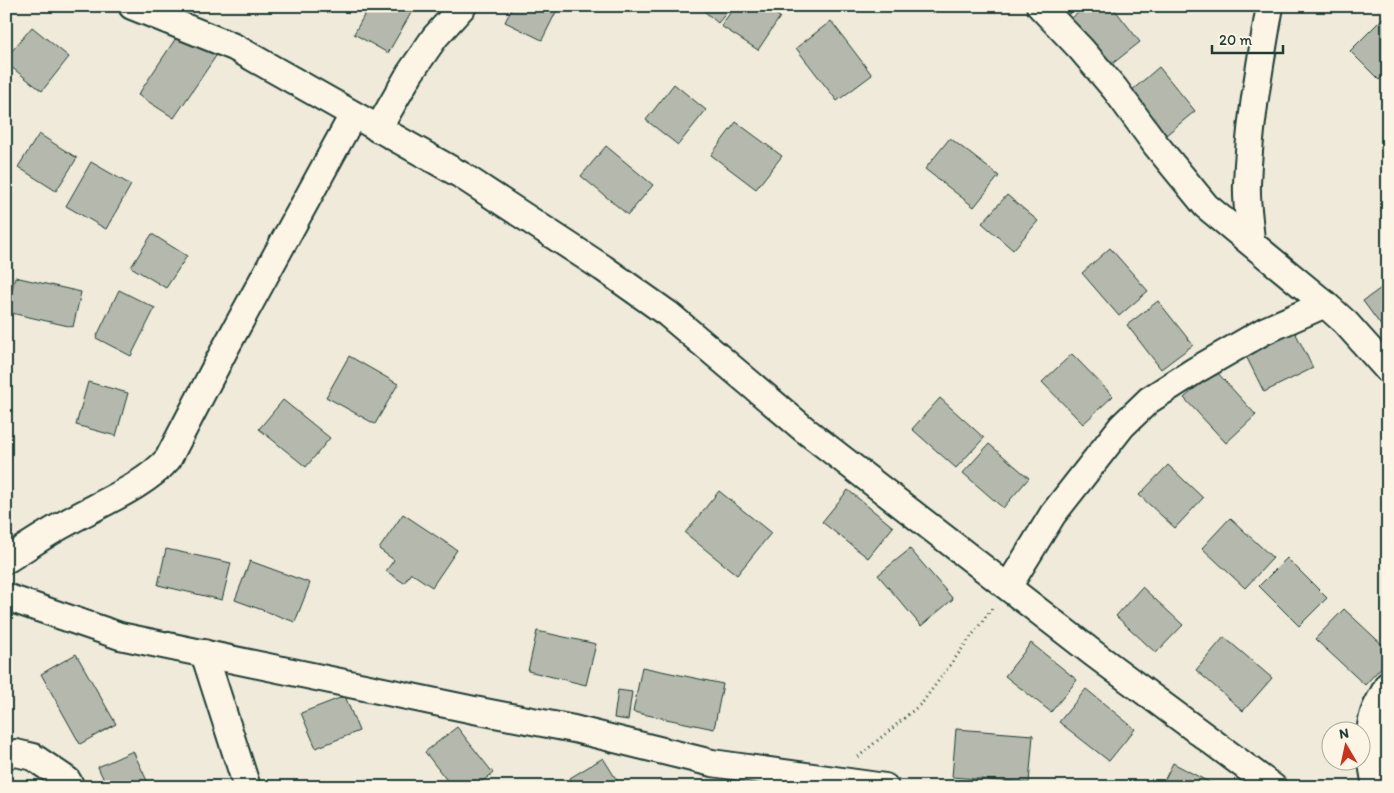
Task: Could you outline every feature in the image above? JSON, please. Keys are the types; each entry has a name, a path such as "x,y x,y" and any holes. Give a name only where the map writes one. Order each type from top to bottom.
{"street":[{"path":"132,6 234,48 461,175 603,268 668,314 805,430 1008,588 1273,787"},
{"path":"378,129 415,66 435,37 463,6"},
{"path":"1040,6 1116,89 1156,145 1206,206 1325,304 1346,323 1388,370"},
{"path":"1250,242 1247,187 1249,145 1270,6"},
{"path":"6,560 66,523 138,484 159,469 168,459 231,338 353,115"},
{"path":"1008,588 1053,514 1122,426 1149,400 1196,370 1264,331 1325,304"},
{"path":"6,597 120,636 574,729 712,763 825,783 885,787"},
{"path":"204,653 247,787"},
{"path":"1376,787 1371,761 1370,729 1374,714 1388,685"},
{"path":"6,755 16,754 34,757 67,780 70,787"}],"path":[{"path":"825,783 922,703 970,636 1008,588"}],"building":[{"path":"369,6 415,6 388,53 354,34"},
{"path":"513,6 559,6 542,40 505,22"},
{"path":"698,6 732,6 718,23"},
{"path":"735,6 763,6 780,17 758,50 721,26"},
{"path":"1056,6 1079,6 1065,17"},
{"path":"1087,6 1112,6 1140,42 1107,68 1069,20"},
{"path":"1388,13 1388,71 1379,80 1350,51"},
{"path":"831,21 872,75 837,101 796,48"},
{"path":"32,27 69,57 42,91 6,63 6,58"},
{"path":"182,29 218,53 174,118 138,95"},
{"path":"1159,67 1195,111 1166,135 1130,92"},
{"path":"674,84 706,110 678,145 646,120"},
{"path":"736,122 782,156 756,189 711,155"},
{"path":"39,134 77,158 56,191 18,167"},
{"path":"950,138 999,176 974,207 925,169"},
{"path":"606,146 653,185 628,215 581,176"},
{"path":"91,162 131,185 106,229 66,206"},
{"path":"1007,195 1038,221 1013,250 982,223"},
{"path":"152,234 187,256 166,288 131,267"},
{"path":"1110,248 1148,291 1119,316 1082,273"},
{"path":"15,277 81,292 73,327 7,312"},
{"path":"1388,283 1388,335 1363,301"},
{"path":"119,290 155,308 131,356 96,338"},
{"path":"1158,301 1193,345 1161,369 1127,325"},
{"path":"1295,332 1313,368 1264,392 1246,356"},
{"path":"1072,354 1113,396 1083,424 1042,382"},
{"path":"349,356 398,384 375,424 326,397"},
{"path":"1215,370 1256,415 1226,443 1184,398"},
{"path":"88,382 128,393 116,436 76,425"},
{"path":"940,398 984,438 956,468 912,429"},
{"path":"283,400 330,438 306,467 259,429"},
{"path":"989,444 1029,478 1003,508 963,473"},
{"path":"1168,465 1203,498 1175,528 1139,495"},
{"path":"848,490 893,527 868,558 822,522"},
{"path":"719,491 771,533 737,575 685,533"},
{"path":"403,514 457,550 432,587 411,573 404,583 386,571 394,560 379,549"},
{"path":"1230,518 1273,558 1245,588 1202,548"},
{"path":"166,549 231,563 222,600 158,585"},
{"path":"910,549 953,599 921,626 878,575"},
{"path":"1287,558 1327,598 1299,626 1259,586"},
{"path":"250,561 310,583 295,622 235,600"},
{"path":"1142,587 1183,625 1156,653 1116,616"},
{"path":"1344,609 1388,650 1388,660 1365,685 1315,639"},
{"path":"537,631 596,644 586,685 528,671"},
{"path":"1224,637 1272,678 1243,711 1196,670"},
{"path":"1031,643 1077,680 1051,712 1005,676"},
{"path":"76,654 116,724 80,744 41,674"},
{"path":"642,667 723,684 714,729 633,712"},
{"path":"1086,689 1135,729 1109,761 1059,722"},
{"path":"618,690 632,692 628,720 614,718"},
{"path":"345,696 359,731 316,748 301,713"},
{"path":"457,727 493,773 475,787 452,787 425,752"},
{"path":"956,729 1033,735 1029,783 952,777"},
{"path":"133,751 150,787 107,787 98,767"},
{"path":"603,758 621,787 576,787 570,778"},
{"path":"1173,763 1218,787 1161,787"}]}
